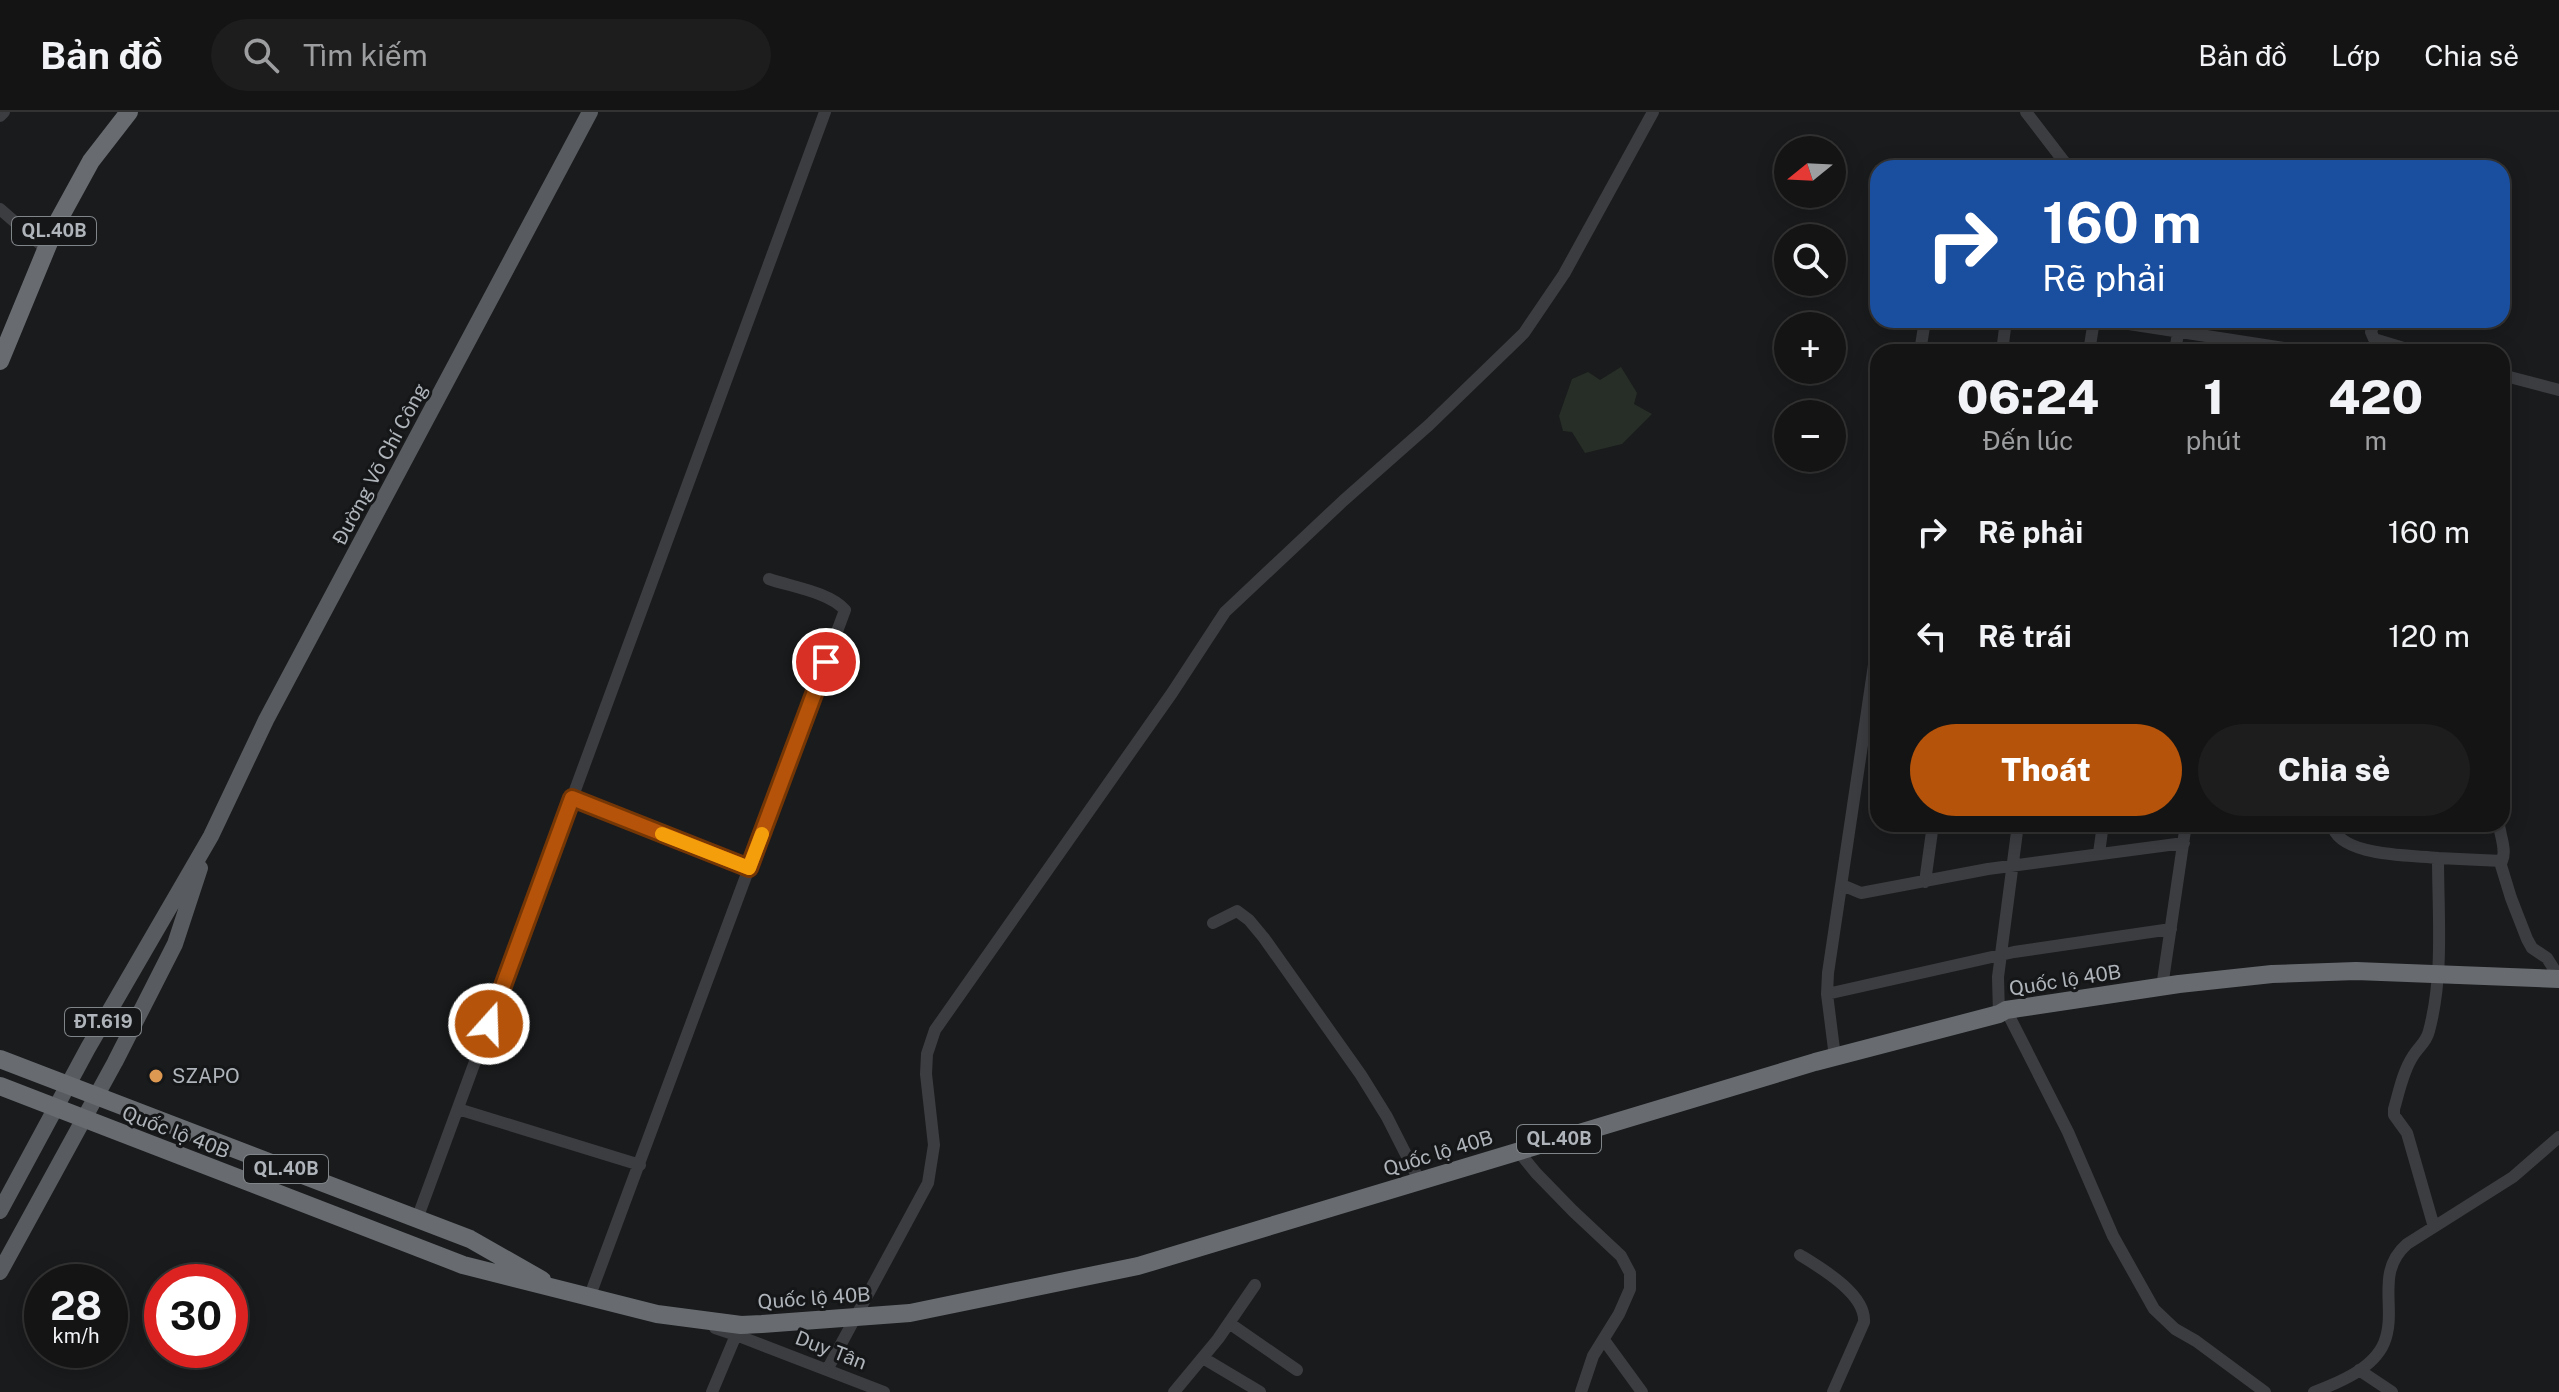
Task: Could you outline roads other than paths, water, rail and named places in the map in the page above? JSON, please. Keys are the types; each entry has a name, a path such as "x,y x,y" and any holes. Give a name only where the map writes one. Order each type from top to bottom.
{"highway":[{"name":"QL.40B","path":"0,361 57,223 91,161 129,112"},
{"name":"Quốc lộ 40B","path":"0,1086 463,1265 565,1293 672,1316 741,1325 910,1313 1138,1266 1835,1057 2002,1012 2162,987 2272,974 2356,971 2559,978"},
{"name":"Quốc lộ 40B","path":"0,1059 470,1239 565,1293"}],"main road":[{"name":"Đường Võ Chí Công","path":"0,1211 153,932 211,836 266,720 590,112"},
{"name":"Đường Võ Chí Công","path":"0,1272 84,1120 175,944 211,836"}],"street":[{"path":"417,1219 825,112"},
{"path":"827,1370 928,1183 934,1145 926,1074 927,1054 935,1030 1172,693 1225,612 1429,425 1524,333 1564,274 1653,112"},
{"path":"2026,112 2063,160"},
{"path":"0,209 46,249"},
{"path":"2149,328 2236,344"},
{"path":"2372,328 2374,339 2391,344"},
{"path":"2176,344 2178,333"},
{"path":"2510,377 2559,390"},
{"path":"589,1298 845,610 841,605 820,596 769,579"},
{"path":"1835,1057 1827,994 1870,693"},
{"path":"572,798 749,868"},
{"path":"1925,882 1932,832"},
{"path":"2017,832 2001,955 2002,1012 2068,1132 2113,1236 2154,1309 2175,1329 2265,1392"},
{"path":"2099,853 2102,832"},
{"path":"2162,987 2185,832"},
{"path":"2334,832 2350,846 2438,858 2500,862"},
{"path":"2500,832 2504,858 2500,862"},
{"path":"1842,885 1861,893 2012,866 2184,843"},
{"path":"2434,1227 2407,1133 2394,1115 2394,1109 2410,1062 2425,1042 2430,1029 2439,973 2438,858"},
{"path":"2500,862 2527,939 2532,948 2547,958 2559,978"},
{"path":"1213,923 1237,911 1264,938 1361,1075 1387,1117 1420,1182"},
{"path":"1827,994 2001,955 2171,929"},
{"path":"458,1109 640,1165"},
{"path":"2314,1392 2359,1370 2374,1358 2385,1341 2387,1291 2392,1262 2397,1253 2526,1168 2559,1137"},
{"path":"1519,1152 1536,1173 1621,1256 1630,1273 1630,1289 1593,1356 1581,1392"},
{"path":"1800,1255 1848,1290 1864,1312 1864,1322 1833,1392"},
{"path":"1174,1392 1203,1358 1255,1285"},
{"name":"Duy Tân","path":"672,1316 736,1335 884,1392"},
{"path":"1229,1323 1297,1370"},
{"path":"712,1392 736,1335"},
{"path":"1604,1340 1642,1392"},
{"path":"1203,1358 1260,1392"},
{"path":"2359,1370 2392,1392"}],"place":[{"name":"SZAPO","path":"156,1076"}]}
